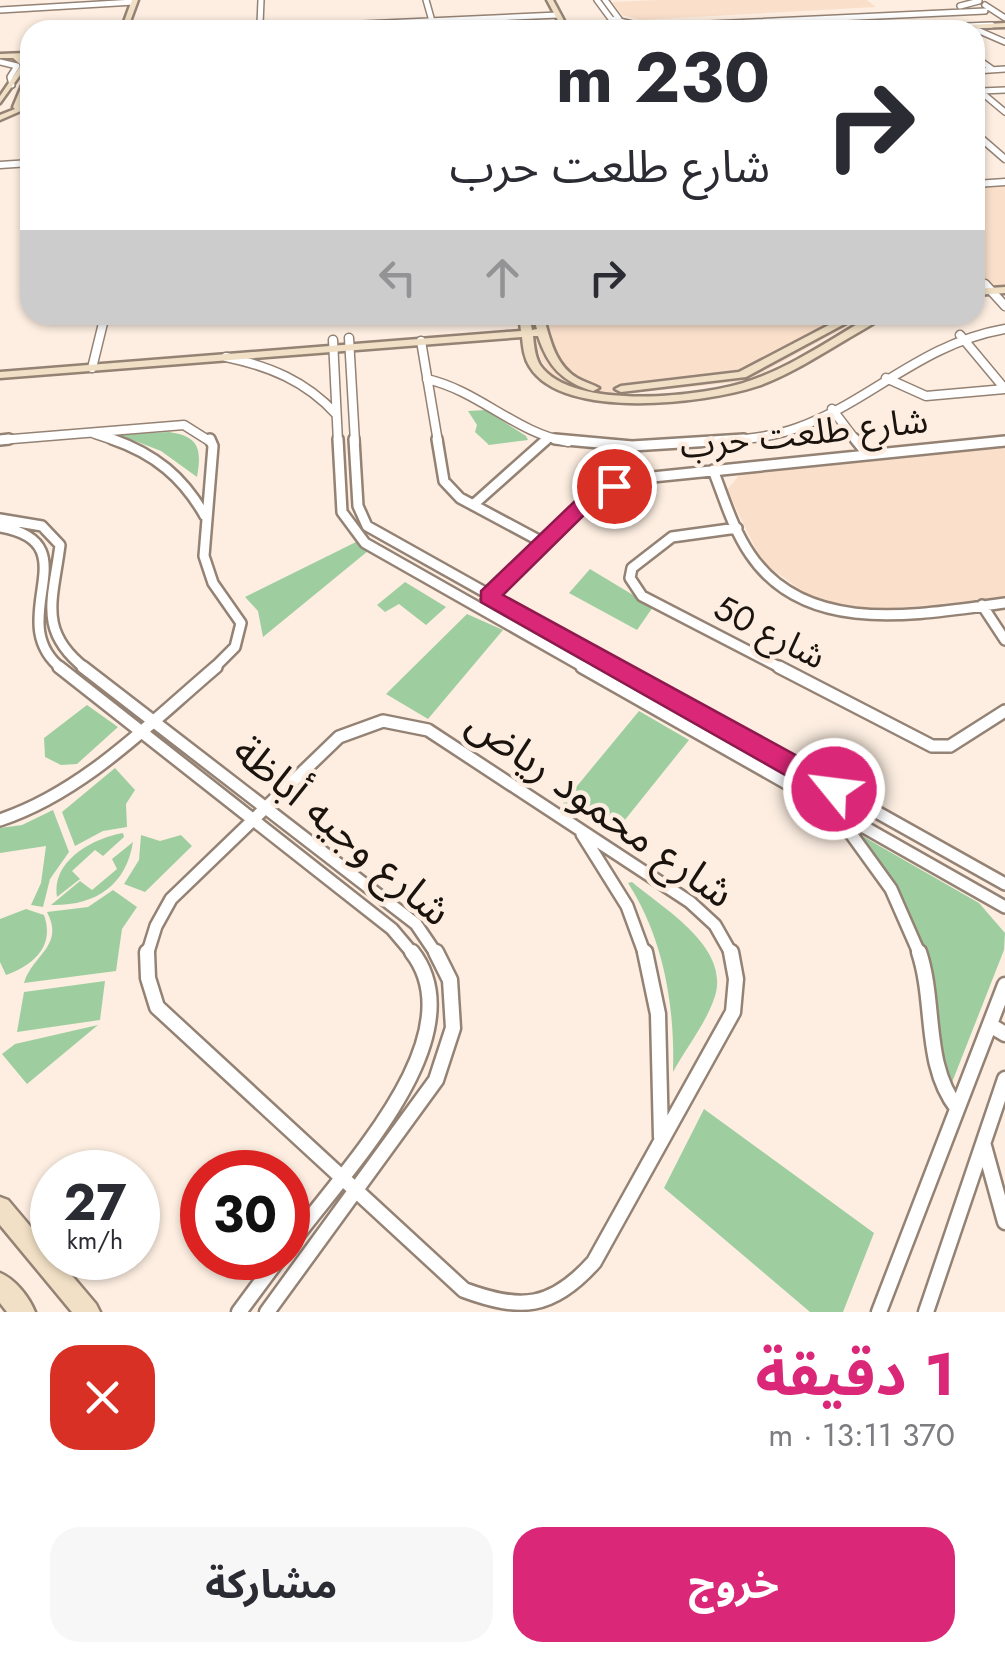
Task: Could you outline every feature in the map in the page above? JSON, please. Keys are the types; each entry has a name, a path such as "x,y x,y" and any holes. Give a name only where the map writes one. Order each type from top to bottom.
{"street":[{"path":"56,8 60,0"},
{"path":"426,0 432,20 554,15"},
{"path":"541,0 558,20"},
{"path":"550,0 555,20"},
{"path":"605,0 624,20"},
{"path":"738,20 974,1 1002,30"},
{"path":"974,1 1002,30"},
{"path":"0,10 134,3"},
{"path":"840,14 985,10"},
{"path":"0,59 16,64 12,85"},
{"path":"985,65 992,70"},
{"path":"985,70 1005,69"},
{"path":"2,131 12,113 0,103 20,73"},
{"path":"985,96 1005,112"},
{"path":"985,142 1005,160"},
{"path":"995,150 1005,150"},
{"path":"985,288 1005,306"},
{"path":"93,363 102,325"},
{"path":"349,343 421,341 523,325"},
{"path":"526,325 533,361 545,378 568,391 598,398 730,390 789,366 862,325"},
{"path":"541,325 560,373 596,388 715,381 742,375 837,325"},
{"path":"426,379 458,387 548,438 630,447 768,435 800,427 960,335 1005,329"},
{"path":"0,375 93,363 509,330"},
{"path":"960,335 1005,389"},
{"path":"421,341 440,470 451,490 473,506 544,543"},
{"path":"349,343 360,516 377,534 1005,884"},
{"path":"0,366 226,357 333,344"},
{"path":"333,344 342,512 354,534 1005,907"},
{"path":"798,346 812,353"},
{"path":"226,357 291,377 336,414"},
{"path":"777,357 789,366"},
{"path":"886,378 926,396 1005,389"},
{"path":"832,409 867,454"},
{"path":"0,440 184,425 208,436 213,446 206,518 207,570 238,612 240,634 226,658 51,801 0,820"},
{"path":"90,432 135,446 172,468 206,518"},
{"path":"473,506 548,438"},
{"name":"شارع طلعت حرب","path":"478,607 582,505 614,486 713,470 1005,441"},
{"path":"713,470 753,559 769,577 818,605 876,616 1005,603"},
{"name":"شارع وجيه أباظة","path":"0,519 35,522 56,538 62,552 50,614 58,644 416,924 442,959 450,980 454,1028 436,1080 267,1312"},
{"name":"شارع وجيه أباظة","path":"0,527 29,532 41,540 47,552 33,622 42,650 392,929 412,951 426,979 431,1024 419,1070 310,1217"},
{"name":"شارع 50","path":"737,528 662,541 632,568 634,588 642,596 932,746 950,746 1005,711"},
{"path":"982,606 1005,640"},
{"name":"شارع محمود رياض","path":"398,720 428,730 577,828 711,917 727,938 736,962 739,988 733,1012 594,1262 574,1287 549,1303 520,1310 490,1305 464,1290 157,1007 146,981 145,953 154,924 172,899 253,820 340,737 368,724 398,720"},
{"path":"832,809 888,882 910,926 932,1006 938,1075 958,1108"},
{"path":"577,828 625,897 656,983 663,1032 660,1143"},
{"path":"879,1312 1005,985"},
{"path":"990,1025 1005,1034"},
{"path":"926,1312 1005,1079"},
{"path":"983,1143 1005,1222"},
{"path":"0,1208 88,1312"},
{"path":"239,1312 263,1280"},
{"path":"0,1284 23,1312"}],"shaded area":[{"path":"867,0 876,7 640,20 622,15 612,2"},
{"path":"1005,180 1005,287 985,288 985,181"},
{"path":"532,325 851,325 747,381 615,395 579,390 552,375 541,360"},
{"path":"1005,446 1005,597 871,611 837,607 812,598 762,562 727,490 741,473"}],"green space":[{"path":"485,410 528,440 489,445 475,432 477,425 468,411"},
{"path":"169,432 187,437 196,446 197,477 161,451 120,435"},
{"path":"356,542 368,551 263,637 258,611 245,597"},
{"path":"590,569 653,607 637,630 569,593"},
{"path":"405,582 446,607 426,625 399,604 385,612 377,605"},
{"path":"467,614 503,630 428,719 386,694"},
{"path":"87,705 118,727 77,764 61,765 45,757 44,738"},
{"path":"639,711 689,740 612,836 563,803"},
{"path":"115,768 135,790 126,804 127,827 103,831 75,846 62,812"},
{"path":"53,810 69,852 50,879 43,907 31,905 41,883 46,846 0,853 0,828 22,825"},
{"path":"123,833 124,837 103,856 95,850 72,871 80,879 57,897 61,873 76,853"},
{"path":"857,833 979,903 1005,933 1004,950 951,1085 939,1064 926,955"},
{"path":"141,835 160,841 181,835 192,846 145,892 124,884 139,860"},
{"path":"133,842 123,871 106,890 81,902 51,905 80,881 92,890 117,869 112,859"},
{"path":"632,882 691,931 713,961 717,978 707,1015 673,1072 665,974 651,927 628,883"},
{"path":"113,890 137,907 122,929 116,971 24,983 50,942 52,924 47,912 88,907"},
{"path":"26,909 44,915 47,936 33,960 6,975 0,962 0,919"},
{"path":"105,981 100,1020 17,1032 24,992"},
{"path":"98,1025 27,1084 2,1054 15,1044"},
{"path":"704,1109 874,1233 843,1312 810,1312 664,1188"}],"route":[{"path":"614,486 582,505 488,596 834,789"}]}
